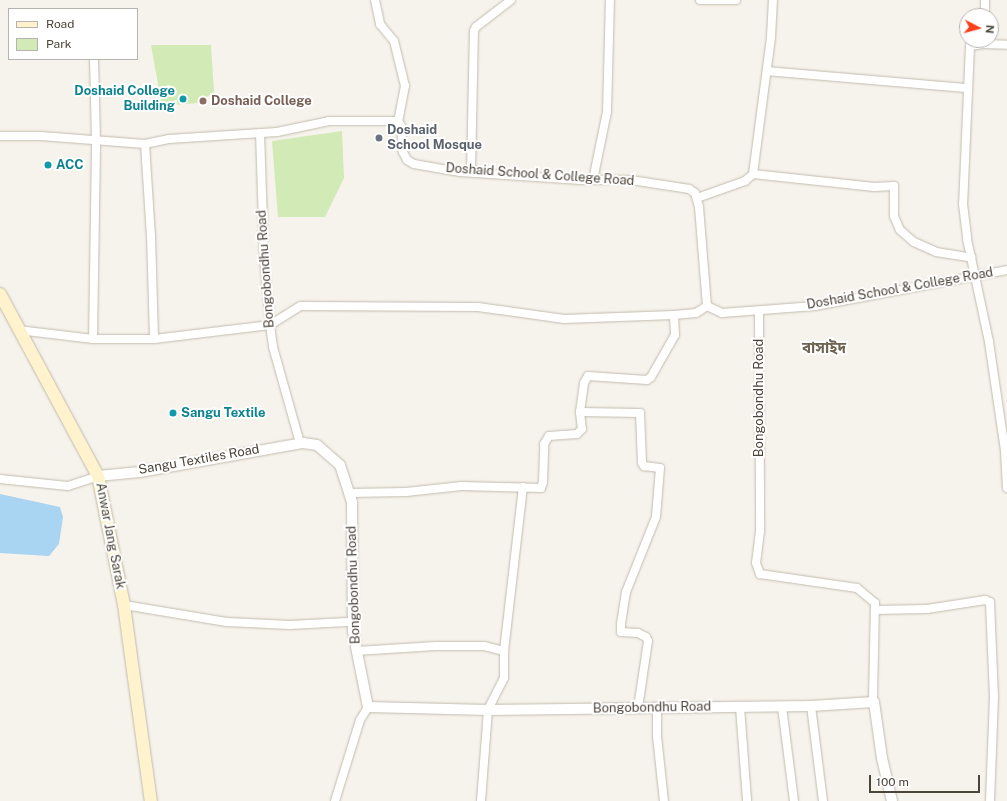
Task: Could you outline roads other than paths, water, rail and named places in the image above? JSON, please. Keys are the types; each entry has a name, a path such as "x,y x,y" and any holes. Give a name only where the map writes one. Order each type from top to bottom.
{"main road":[{"name":"Anwar Jang Sarak","path":"0,294 18,330 98,476 124,605 151,801"}],"street":[{"path":"0,136 96,140 145,144 169,139 260,133 329,121 398,121 405,86 398,52 394,42 380,24 375,0"},
{"path":"470,172 474,31 484,20 511,0"},
{"path":"592,180 607,112 610,0"},
{"path":"700,0 736,0"},
{"path":"754,174 774,0"},
{"path":"970,48 967,88 964,204 967,239 976,274 1005,451 1007,488"},
{"path":"93,339 96,140 94,60"},
{"path":"766,71 967,88"},
{"name":"Doshaid School & College Road","path":"398,121 401,126 403,152 407,160 414,164 470,172 592,180 631,180 682,186 695,193 697,198"},
{"name":"Bongobondhu Road","path":"260,133 264,255 273,347 300,444 317,445 340,465 352,502 353,632 368,707 488,710 782,707 872,702"},
{"path":"145,144 151,236 154,339"},
{"path":"18,330 93,339 154,339 270,325 301,306 478,306 564,319 696,313 707,306 697,198 744,181 754,174 874,187 894,186 894,216 900,230 914,242 936,252 972,258"},
{"name":"Doshaid School & College Road","path":"707,306 722,313 815,306 902,292 976,274 1007,270"},
{"name":"Bongobondhu Road","path":"759,311 760,531 756,563 760,574 857,588 875,603 875,610"},
{"path":"349,493 406,492 462,486 541,488 543,482 544,444 549,436 577,434 582,429 580,412 584,383 588,376 647,380 652,377 675,336 674,315"},
{"path":"580,412 640,413 642,463 644,466 660,468 656,517 626,592 621,624 621,632 638,633 646,637 648,641 638,708"},
{"name":"Sangu Textiles Road","path":"98,476 140,472 300,444"},
{"path":"0,479 68,486 98,476"},
{"path":"481,801 488,710 504,678 504,651 523,487"},
{"path":"892,801 882,758 876,705 872,702 875,610 927,609 985,600 990,602 994,697 990,801"},
{"path":"124,605 227,622 290,625 347,622"},
{"path":"356,651 436,646 484,646 504,651"},
{"path":"811,706 823,801"},
{"path":"335,801 360,720 368,707"},
{"path":"740,707 747,801"},
{"path":"782,707 794,801"},
{"path":"657,708 657,736 664,801"}],"water":[{"path":"0,494 60,507 63,517 59,544 49,556 0,553"}],"place":[{"name":"Doshaid College Building","path":"183,99"},
{"name":"Doshaid College","path":"203,101"},
{"name":"Doshaid School Mosque","path":"379,138"},
{"name":"ACC","path":"48,165"},
{"name":"Sangu Textile","path":"173,413"}],"district":[{"name":"বাসাইদ","path":"824,348"}]}
